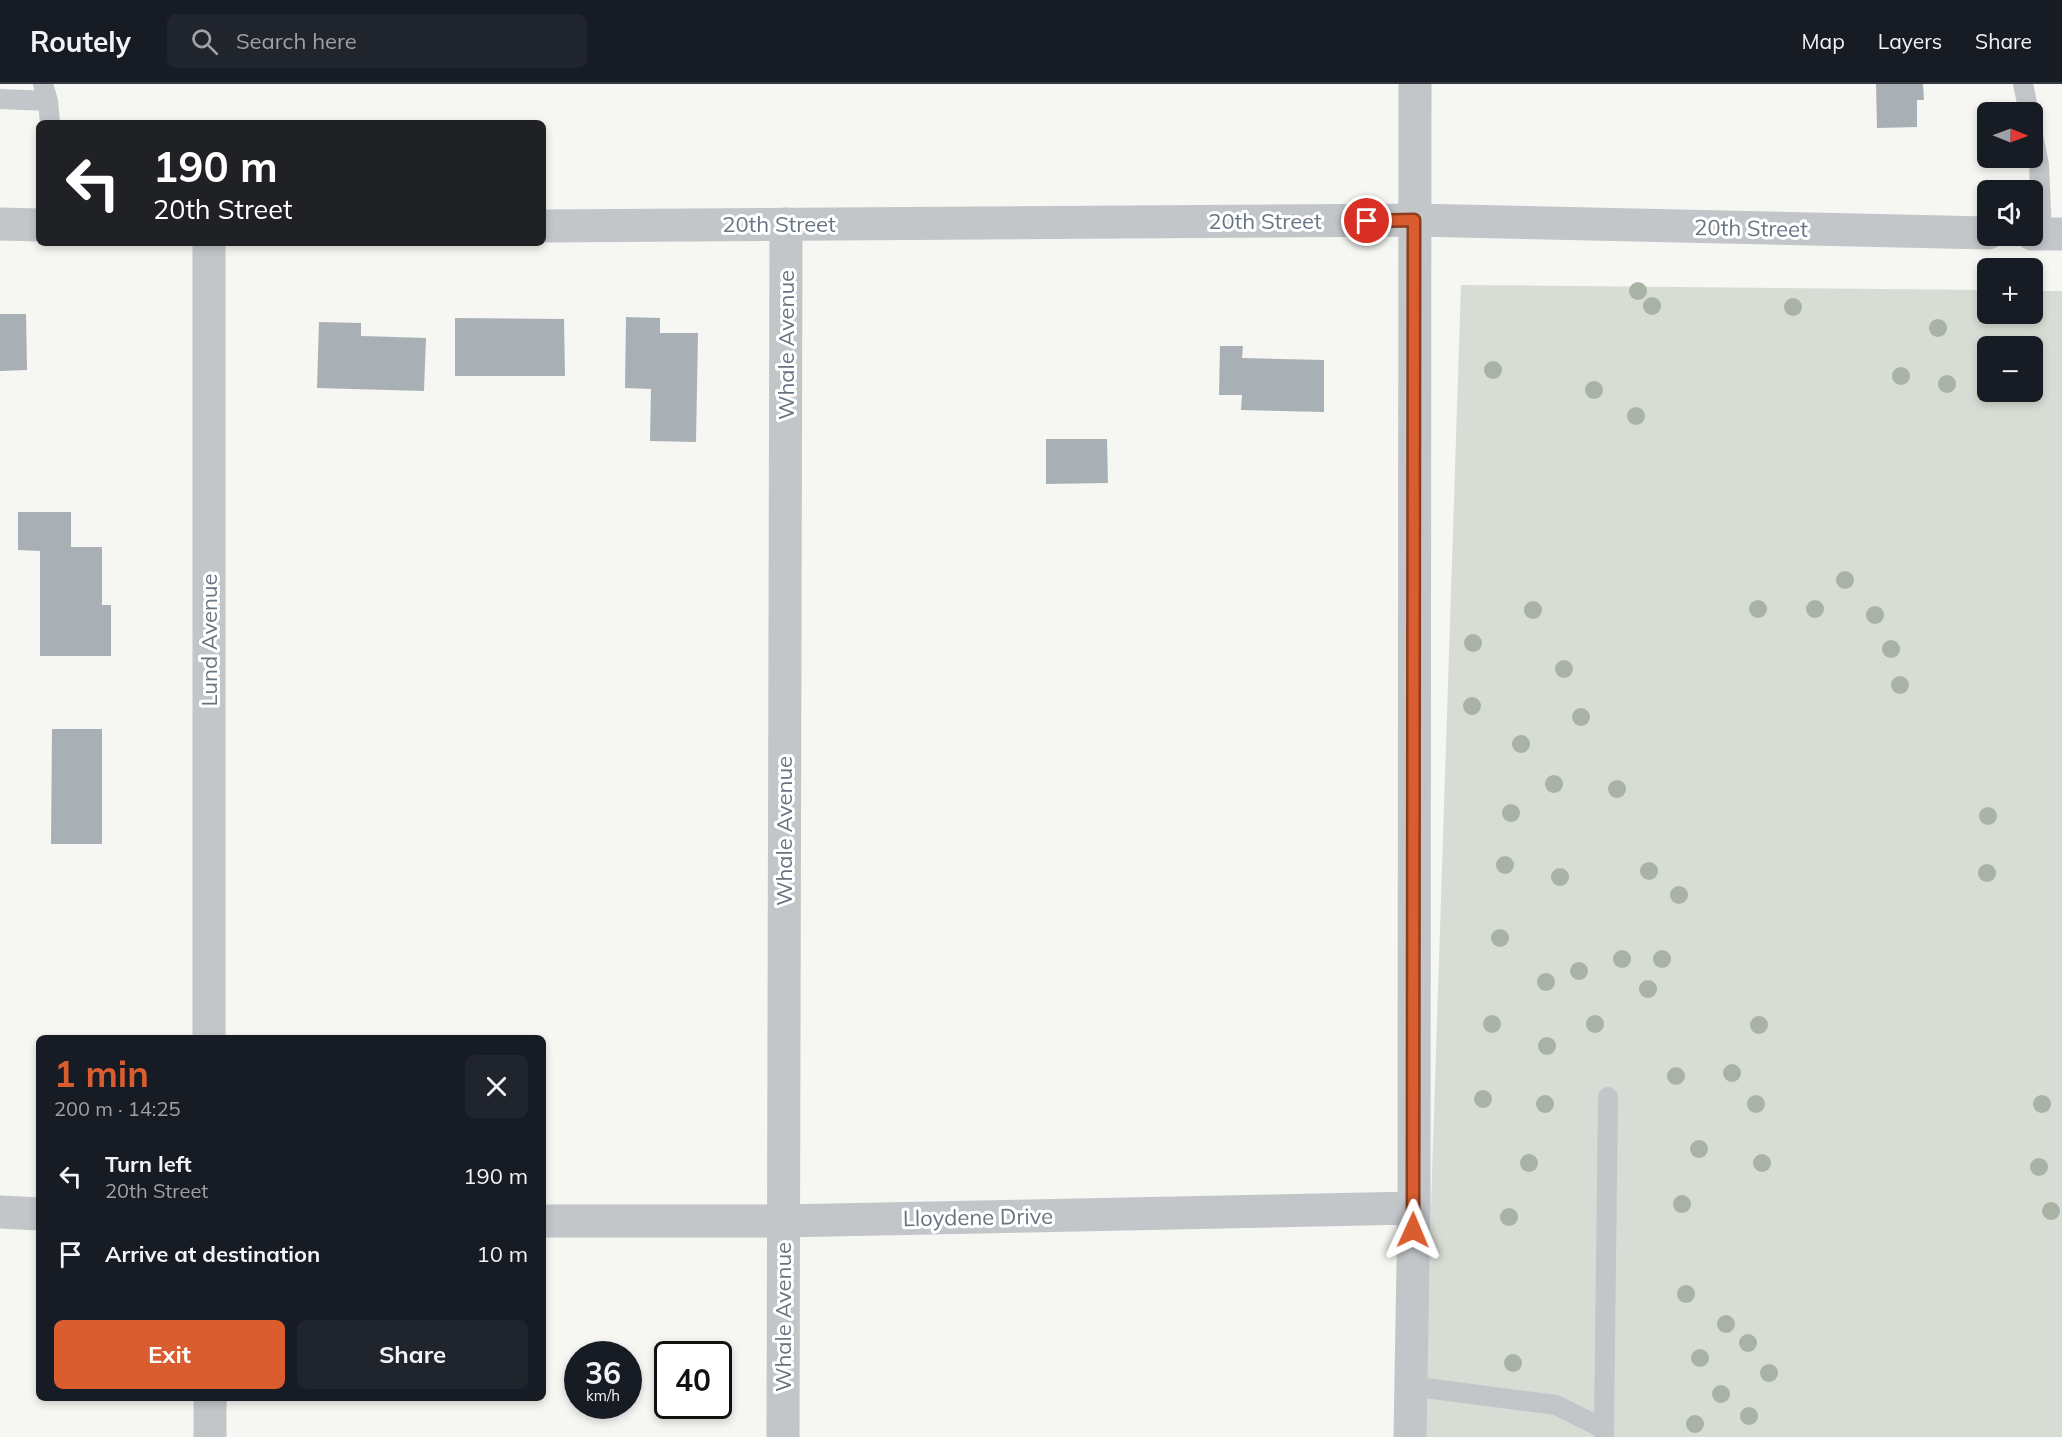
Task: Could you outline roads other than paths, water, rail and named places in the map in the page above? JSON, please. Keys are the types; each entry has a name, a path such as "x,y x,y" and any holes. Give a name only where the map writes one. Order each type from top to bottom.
{"street":[{"path":"1410,1437 1414,1208 1415,84"},
{"name":"20th Street","path":"546,226 1414,220 1977,233"},
{"path":"0,224 36,225"},
{"name":"Whale Avenue","path":"783,1437 786,224"},
{"name":"Lund Avenue","path":"208,246 209,1035"},
{"name":"Lloydene Drive","path":"546,1221 782,1221 1414,1208"},
{"path":"0,1212 36,1214"},
{"path":"210,1401 210,1437"}],"lane":[{"path":"2023,84 2027,102"},
{"path":"0,99 45,93 50,120"},
{"path":"2039,168 2045,234"},
{"path":"1410,1386 1556,1405 1604,1433 1608,1097"}]}
